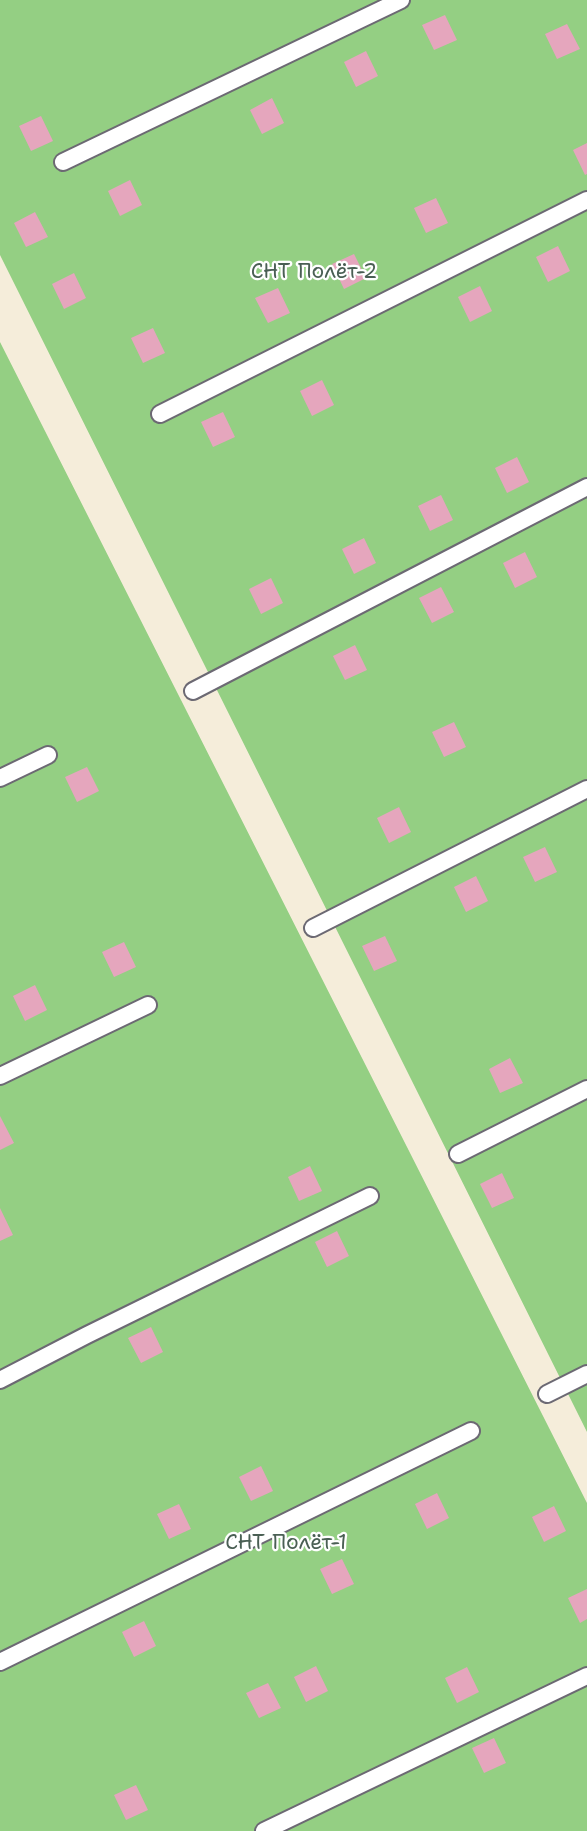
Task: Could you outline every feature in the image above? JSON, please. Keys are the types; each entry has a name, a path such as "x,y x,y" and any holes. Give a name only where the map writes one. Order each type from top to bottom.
{"lane":[{"path":"63,162 401,0"},
{"path":"160,414 587,200"},
{"path":"193,691 587,487"},
{"path":"0,778 48,755"},
{"path":"313,928 587,789"},
{"path":"0,1076 148,1005"},
{"path":"458,1154 587,1089"},
{"path":"0,1380 370,1196"},
{"path":"547,1394 587,1374"},
{"path":"0,1662 471,1431"},
{"path":"264,1831 587,1676"}],"green space":[{"name":"СНТ Полёт-2","path":"0,0 587,0 587,1432 0,255"},
{"name":"СНТ Полёт-1","path":"0,342 587,1503 587,1831 0,1831"}],"building":[{"path":"445,15 457,40 434,50 422,25"},
{"path":"567,24 580,49 557,59 545,34"},
{"path":"366,51 378,76 356,87 344,62"},
{"path":"272,98 284,123 262,134 250,110"},
{"path":"41,116 53,141 31,151 19,126"},
{"path":"587,143 587,174 585,175 573,150"},
{"path":"130,180 142,205 120,216 108,191"},
{"path":"436,198 448,223 426,233 414,208"},
{"path":"35,212 48,237 26,247 14,223"},
{"path":"558,246 570,271 548,282 536,257"},
{"path":"354,254 366,278 344,289 332,264"},
{"path":"74,273 86,298 64,309 52,284"},
{"path":"480,286 492,311 470,322 458,297"},
{"path":"278,288 290,313 268,323 255,298"},
{"path":"153,328 165,353 143,363 131,338"},
{"path":"322,380 334,405 312,416 300,391"},
{"path":"223,412 235,437 213,447 201,422"},
{"path":"517,457 529,482 507,493 495,468"},
{"path":"441,495 453,520 430,531 418,506"},
{"path":"364,538 376,563 354,574 342,549"},
{"path":"525,552 537,577 515,588 503,563"},
{"path":"271,578 283,603 261,614 249,589"},
{"path":"441,587 454,612 432,623 419,598"},
{"path":"355,645 367,670 345,680 333,656"},
{"path":"454,722 466,747 444,757 432,732"},
{"path":"87,767 99,791 77,802 65,777"},
{"path":"399,807 411,832 389,843 377,818"},
{"path":"545,847 557,872 535,882 523,857"},
{"path":"476,876 488,901 466,912 454,887"},
{"path":"385,936 397,961 374,971 362,946"},
{"path":"124,942 136,967 114,977 102,952"},
{"path":"35,985 47,1010 25,1021 13,996"},
{"path":"510,1058 523,1083 500,1093 489,1069"},
{"path":"0,1116 14,1143 0,1150"},
{"path":"310,1166 322,1191 299,1201 288,1177"},
{"path":"502,1173 514,1198 492,1208 480,1184"},
{"path":"0,1208 13,1235 0,1241"},
{"path":"337,1231 349,1256 327,1267 315,1242"},
{"path":"151,1327 163,1352 141,1363 128,1338"},
{"path":"261,1466 273,1491 251,1501 239,1477"},
{"path":"437,1493 449,1518 427,1529 415,1504"},
{"path":"179,1504 191,1529 169,1539 157,1514"},
{"path":"554,1506 566,1531 544,1542 532,1517"},
{"path":"342,1559 354,1584 332,1594 320,1569"},
{"path":"587,1589 587,1619 580,1623 568,1598"},
{"path":"144,1621 156,1646 134,1657 122,1632"},
{"path":"316,1666 328,1691 306,1702 294,1677"},
{"path":"467,1667 479,1692 457,1703 445,1678"},
{"path":"268,1683 281,1708 259,1718 246,1693"},
{"path":"494,1738 506,1763 484,1773 472,1748"},
{"path":"136,1785 148,1810 126,1820 114,1795"}]}
